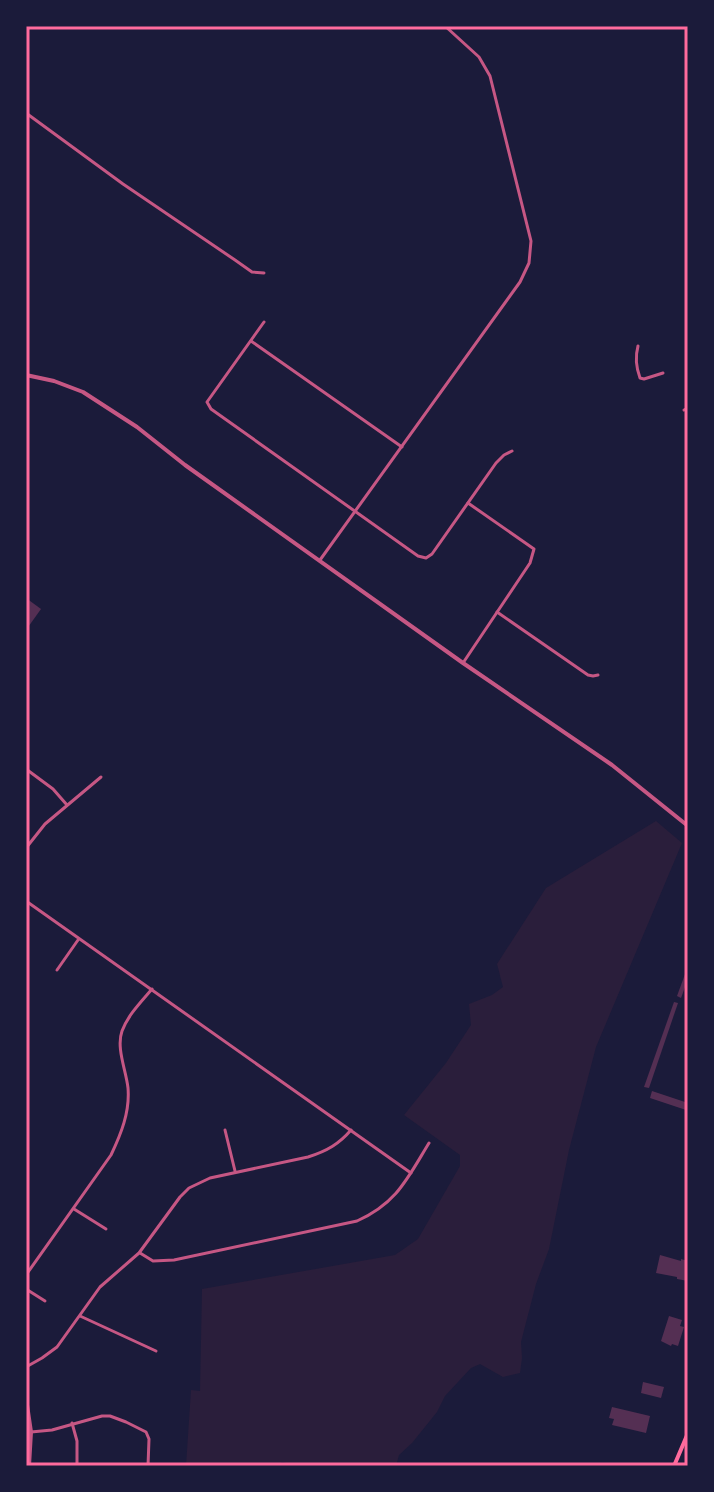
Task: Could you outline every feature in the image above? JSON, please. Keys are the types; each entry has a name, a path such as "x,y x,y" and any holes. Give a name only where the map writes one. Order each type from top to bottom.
{"main road":[{"path":"674,1466 688,1433"}],"street":[{"path":"320,561 520,282 531,253 531,241 490,76 479,57 445,26"},
{"path":"26,113 252,272 264,273"},
{"path":"264,322 207,402 213,412 418,556 426,558 432,554 500,458 512,451"},
{"path":"251,341 402,447"},
{"path":"638,346 636,355 640,378 663,373"},
{"path":"26,375 83,392 137,427 185,465 463,663 612,765 688,826"},
{"path":"463,663 530,563 534,549 468,503"},
{"path":"497,612 588,675 598,675"},
{"path":"26,769 53,789 67,805"},
{"path":"26,848 38,831 101,777"},
{"path":"26,901 411,1173"},
{"path":"57,970 78,939"},
{"path":"26,1275 111,1155 121,1135 128,1089 121,1036 129,1016 152,989"},
{"path":"225,1130 235,1171"},
{"path":"26,1367 57,1347 109,1278 139,1253 189,1188 208,1178 323,1152 340,1143 351,1130"},
{"path":"139,1253 153,1261 174,1260 357,1221 381,1209 397,1195 429,1143"},
{"path":"74,1209 106,1229"},
{"path":"26,1289 45,1301"},
{"path":"80,1316 156,1351"},
{"path":"26,1398 31,1432 29,1466"},
{"path":"31,1432 110,1416 146,1432 149,1439 148,1466"},
{"path":"72,1423 77,1441 77,1466"}],"shaded area":[{"path":"656,821 682,843 596,1047 569,1150 549,1249 521,1342 520,1373 503,1377 480,1364 471,1368 399,1455 396,1466 298,1466 282,1462 277,1466 186,1466 191,1390 200,1391 202,1289 395,1255 418,1239 460,1166 460,1155 404,1115 446,1063 471,1025 469,1004 503,987 497,964 546,888"}],"building":[{"path":"26,598 41,609 26,630"},
{"path":"688,966 688,979 681,998 677,996"},
{"path":"674,1002 678,1003 649,1088 644,1087"},
{"path":"652,1091 688,1103 686,1110 650,1098"},
{"path":"660,1255 688,1261 688,1281 656,1273"},
{"path":"669,1316 682,1320 680,1326 684,1327 678,1346 661,1341"},
{"path":"643,1382 664,1387 661,1398 641,1393"},
{"path":"612,1407 650,1416 646,1433 612,1425 614,1419 609,1418"}]}
